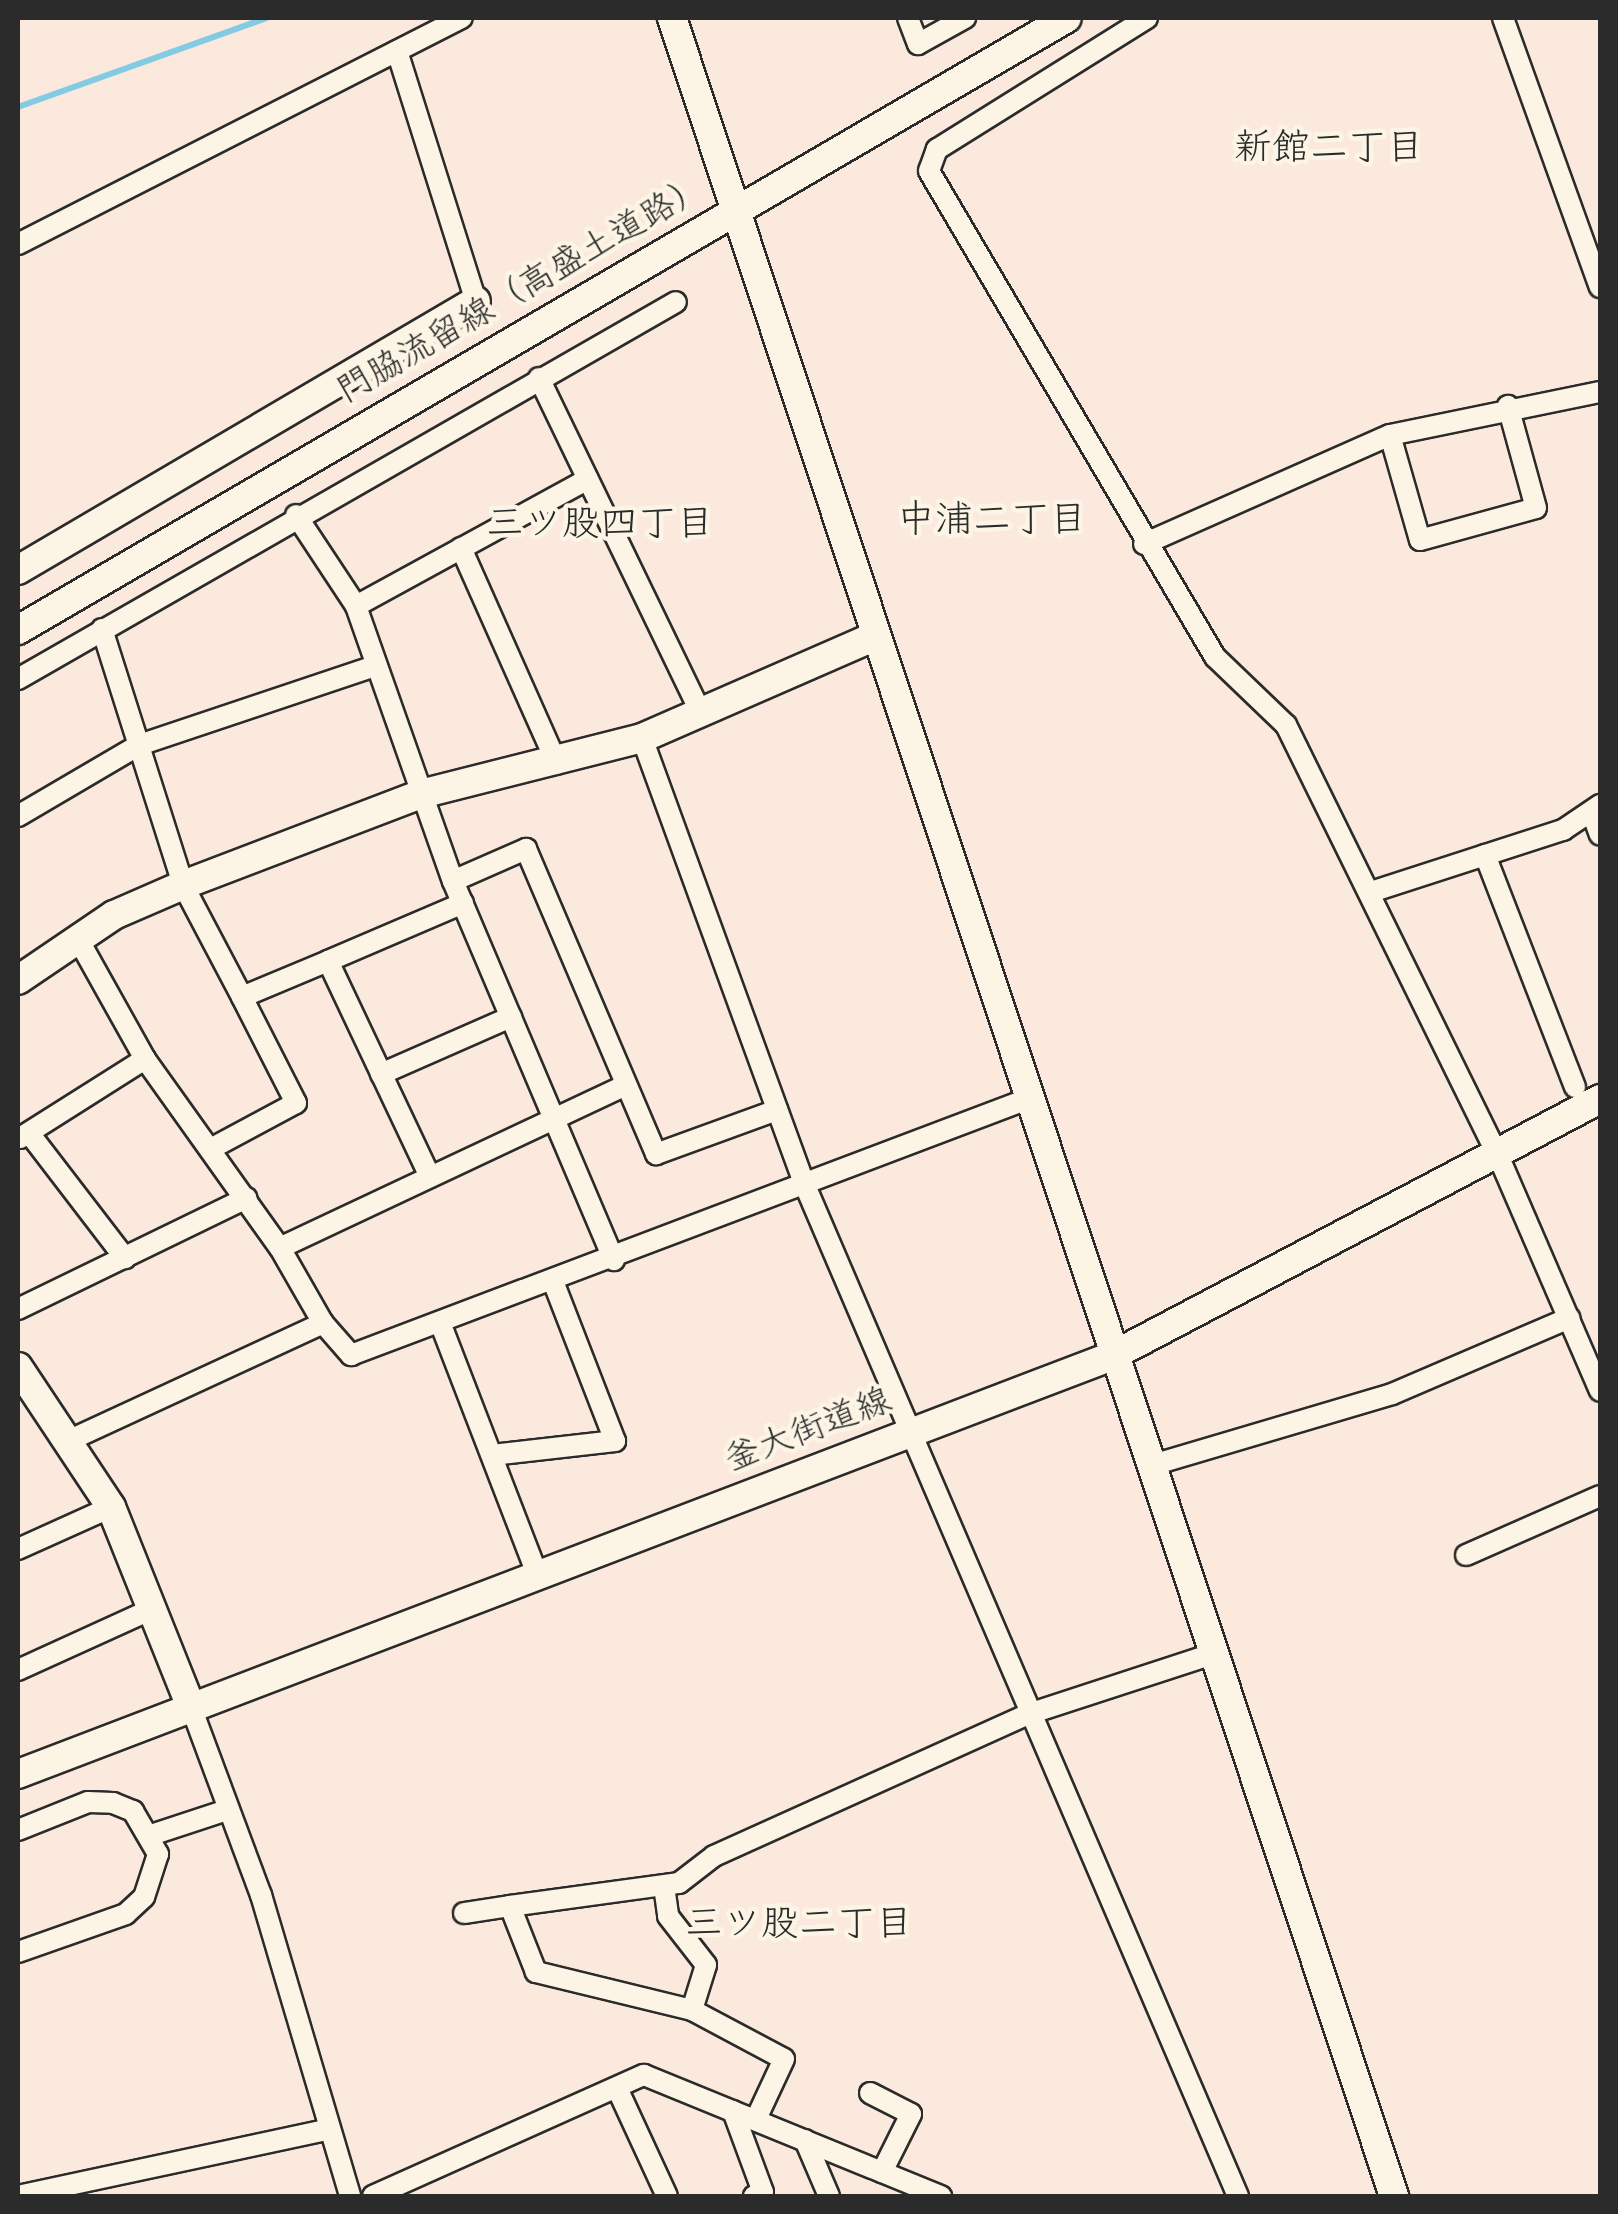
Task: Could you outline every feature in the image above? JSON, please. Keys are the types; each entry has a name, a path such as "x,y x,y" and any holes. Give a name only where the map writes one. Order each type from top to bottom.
{"street":[{"path":"18,244 462,18"},
{"path":"672,18 1024,1100 1394,2196"},
{"path":"908,18 918,44 964,18"},
{"name":"門脇流留線（高盛土道路）","path":"18,630 1067,18"},
{"path":"1147,18 929,158 984,278 1215,657 1286,725 1374,891 1498,1153 1600,1390"},
{"path":"1503,18 1600,286"},
{"path":"18,570 476,301 397,51"},
{"path":"18,679 296,515 676,302"},
{"path":"539,378 699,710"},
{"path":"1144,544 1390,434 1508,406 1600,392"},
{"path":"1390,434 1420,540 1536,508 1508,406"},
{"path":"356,606 588,479"},
{"path":"296,515 356,606 374,666 462,904 614,1260"},
{"path":"462,548 557,764"},
{"path":"102,629 183,885 296,1103 214,1147"},
{"path":"18,980 78,939 183,885 422,794 557,764 642,738 876,636"},
{"path":"18,816 139,745 374,666"},
{"path":"642,738 804,1183 908,1435 1238,2196"},
{"path":"1374,891 1486,855 1596,809 1600,836"},
{"path":"453,881 526,849 656,1154 777,1110"},
{"path":"1486,855 1574,1087"},
{"path":"242,996 462,904"},
{"path":"78,939 145,1059 214,1147 280,1248 322,1323 351,1355 554,1284 1024,1100"},
{"path":"328,961 429,1176"},
{"path":"380,1074 510,1017"},
{"path":"125,1258 23,1136 145,1059"},
{"path":"280,1248 626,1085"},
{"name":"釜大街道線","path":"18,1774 1112,1356 1600,1099"},
{"path":"18,1309 247,1198"},
{"path":"492,1455 615,1441 554,1284"},
{"path":"1149,1466 1392,1394 1568,1318"},
{"path":"68,1442 322,1323"},
{"path":"441,1325 538,1576"},
{"path":"18,1370 111,1507 152,1609 228,1810 350,2196"},
{"path":"1466,1555 1600,1496"},
{"path":"18,1549 111,1507"},
{"path":"18,1670 152,1609"},
{"path":"464,1913 664,1886 1029,1714 1212,1654"},
{"path":"18,1830 88,1802 113,1802 151,1836 153,1878 126,1914 18,1952"},
{"path":"151,1836 228,1810"},
{"path":"664,1886 668,1916 706,1965 692,2010"},
{"path":"510,1906 536,1972 692,2010 784,2059 756,2119"},
{"path":"373,2196 644,2074 941,2196"},
{"path":"617,2088 668,2196"},
{"path":"870,2092 911,2114 882,2172"},
{"path":"733,2111 763,2192 754,2196"},
{"path":"18,2196 69,2192 326,2130"},
{"path":"805,2140 829,2196"}],"waterway":[{"path":"18,107 267,18"}],"district":[{"name":"新館二丁目","path":"1329,151"},
{"name":"中浦二丁目","path":"992,523"},
{"name":"三ツ股四丁目","path":"600,527"},
{"name":"三ツ股二丁目","path":"799,1927"}]}
